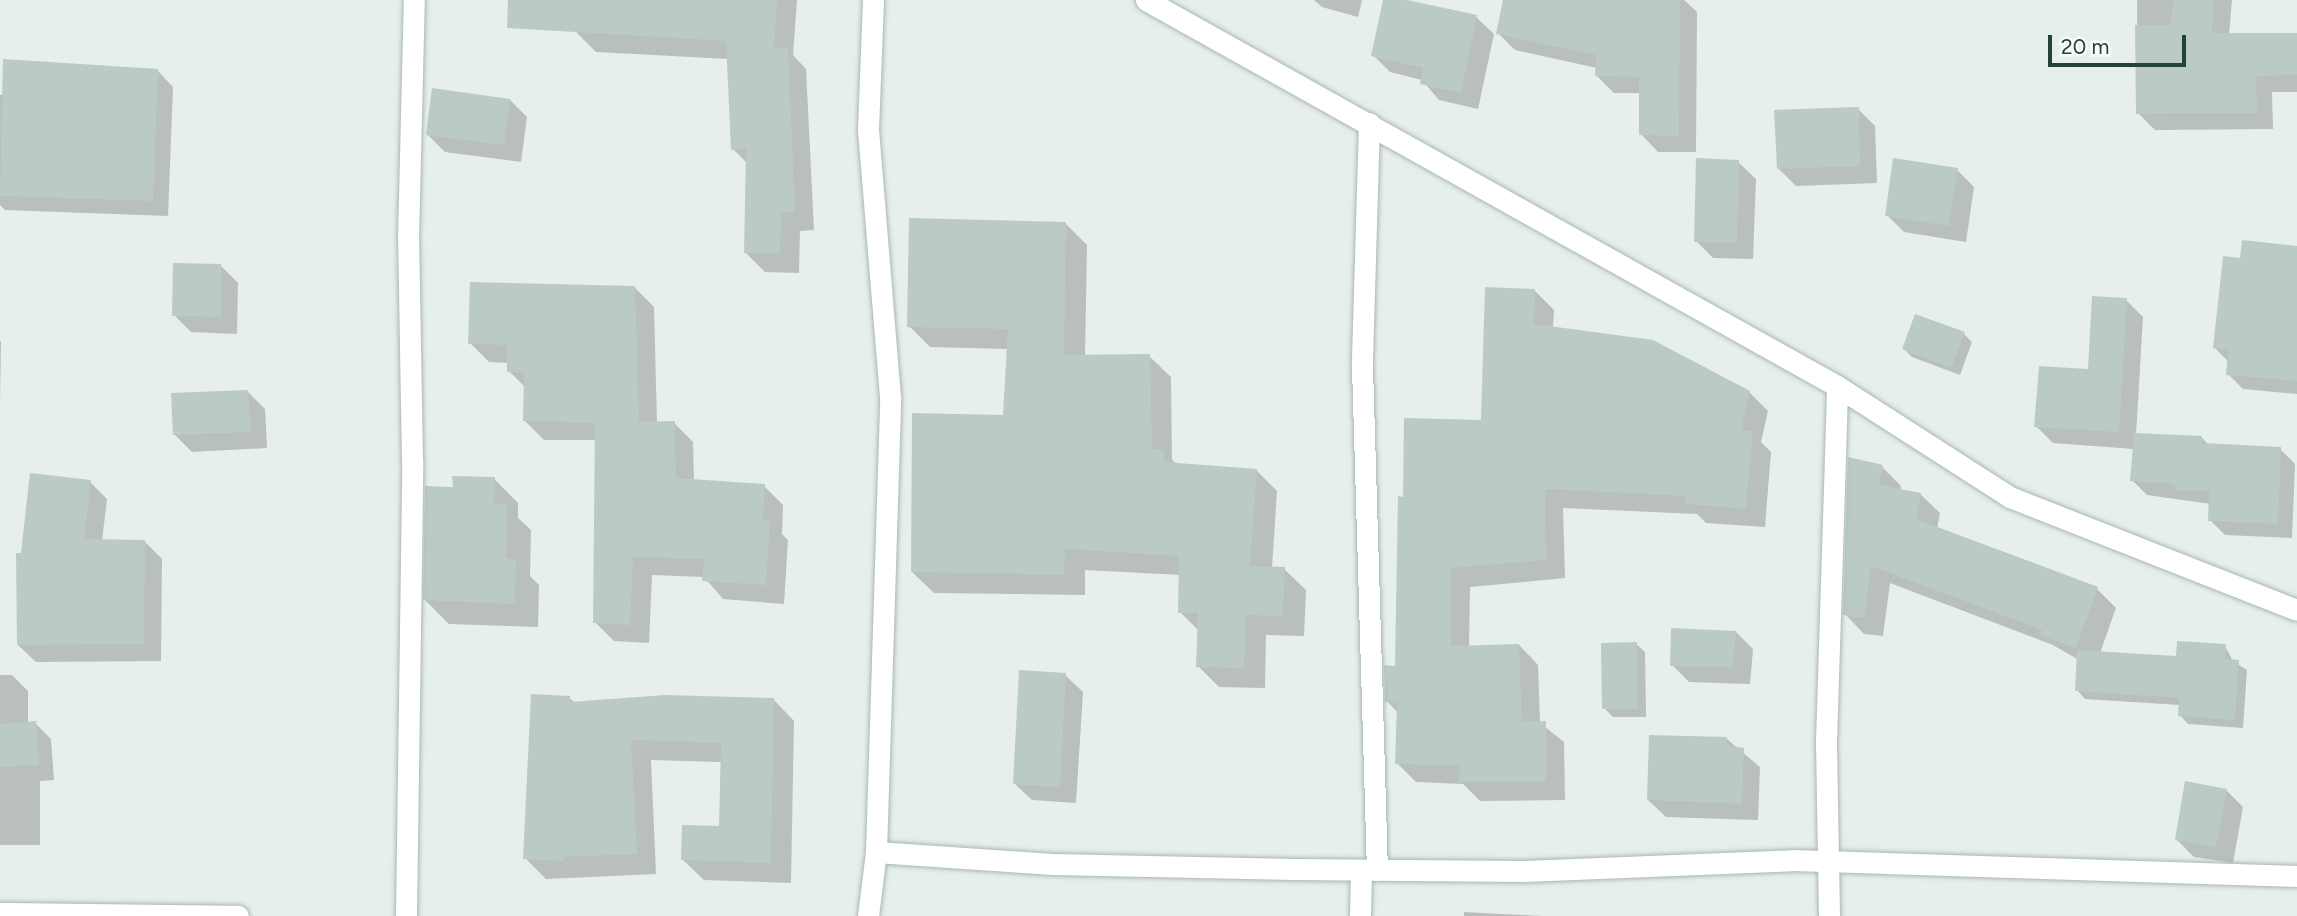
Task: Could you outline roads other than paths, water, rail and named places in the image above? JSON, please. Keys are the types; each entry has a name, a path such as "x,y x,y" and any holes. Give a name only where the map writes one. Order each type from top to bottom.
{"street":[{"path":"406,916 412,461 408,238 414,0"},
{"path":"868,916 876,852 890,397 868,130 873,0"},
{"path":"1146,0 1837,386 2010,497 2297,610"},
{"path":"1360,916 1369,870 1362,366 1370,123"},
{"path":"1829,916 1826,742 1837,386"},
{"path":"876,852 1053,864 1369,870 1524,871 1829,860 2297,876"},
{"path":"0,913 238,916"}]}
